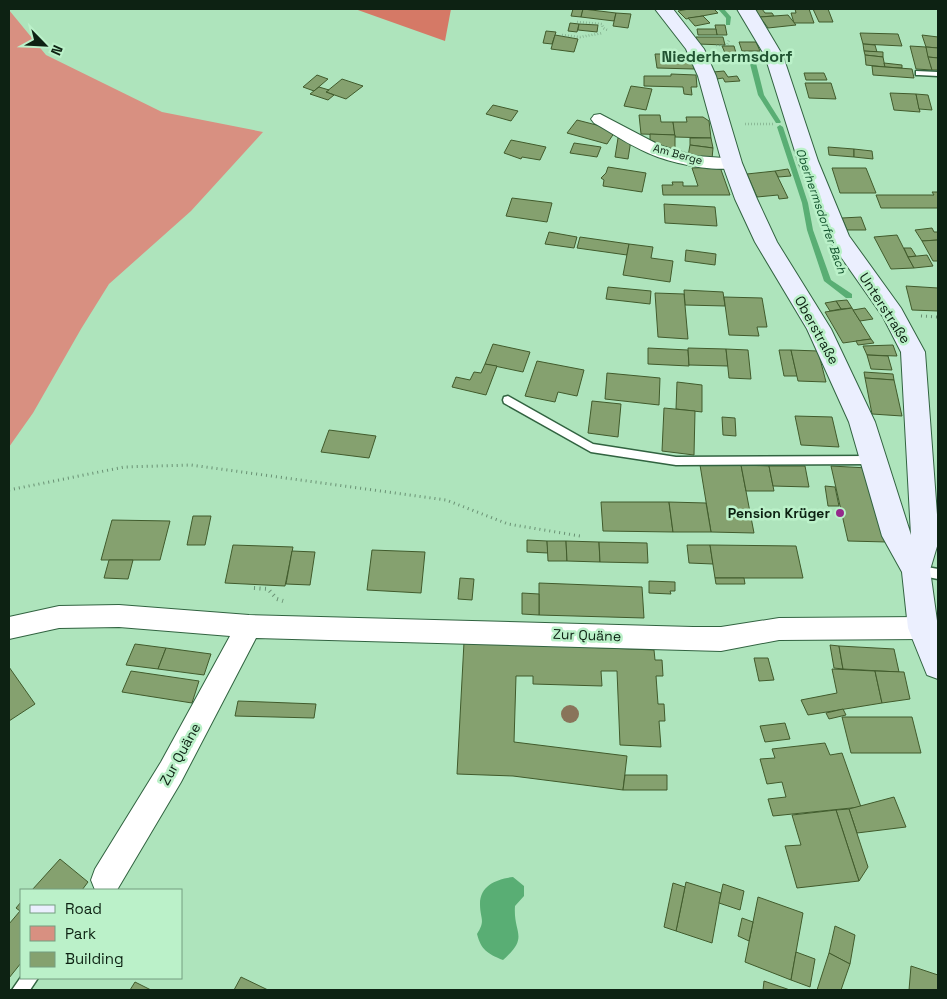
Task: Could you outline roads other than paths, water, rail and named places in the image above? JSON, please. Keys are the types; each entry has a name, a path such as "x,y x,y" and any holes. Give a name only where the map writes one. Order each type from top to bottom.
{"street":[{"name":"Oberstraße","path":"664,9 684,32 707,76 732,163 766,242 819,329 840,370 862,422 896,536 927,572 923,628 938,665"},
{"name":"Unterstraße","path":"746,9 774,56 808,161 838,237 893,314 913,352 927,572"},
{"name":"Am Berge","path":"600,119 655,150 695,161 732,163"},
{"name":"Zur Quäne","path":"9,628 59,617 119,616 249,626 693,639 721,639 779,629 923,628"},
{"name":"Zur Quäne","path":"102,885 171,772 249,626"}],"lane":[{"path":"918,73 938,74"},
{"path":"508,400 591,448 676,461 874,460"},
{"path":"20,990 29,979"}],"waterway":[{"name":"Oberhermsdorfer Bach","path":"721,9 729,18 728,24"},
{"name":"Oberhermsdorfer Bach","path":"741,53 753,63 761,95 778,122"},
{"name":"Oberhermsdorfer Bach","path":"780,127 805,203 810,230 828,281 849,296"}],"place":[{"name":"Pension Krüger","path":"840,513"}],"district":[{"name":"Niederhermsdorf","path":"727,56"}]}
